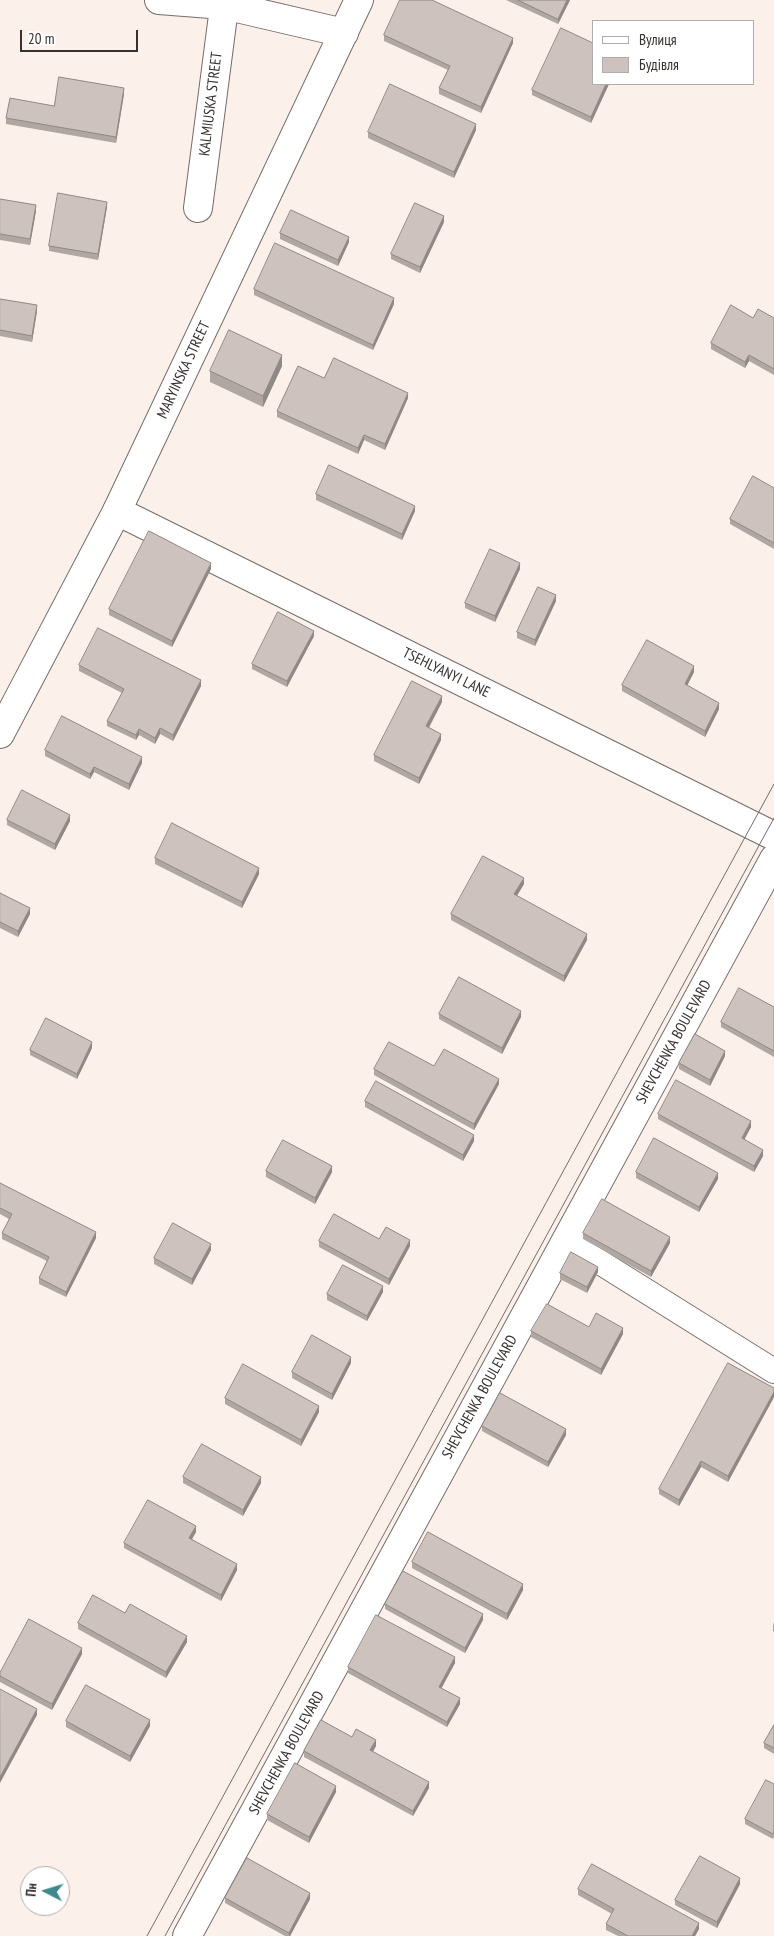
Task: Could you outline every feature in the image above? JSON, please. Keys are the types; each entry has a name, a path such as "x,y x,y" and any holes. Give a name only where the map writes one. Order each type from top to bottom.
{"street":[{"path":"159,0 224,3 344,32"},
{"name":"MARYINSKA STREET","path":"0,734 117,511 359,0"},
{"name":"KALMIUSKA STREET","path":"198,208 224,3"},
{"name":"TSEHLYANYI LANE","path":"117,511 774,836"},
{"name":"SHEVCHENKA BOULEVARD","path":"187,1936 774,858"}],"lane":[{"path":"566,1241 774,1371"}],"building":[{"path":"400,0 432,0 513,38 481,107 439,88 450,66 384,35"},
{"path":"518,0 567,0 558,19"},
{"path":"561,28 592,43 592,85 606,85 591,117 532,90"},
{"path":"59,77 124,88 116,137 6,118 10,98 54,106"},
{"path":"390,84 476,124 454,172 368,132"},
{"path":"58,193 107,202 98,254 49,246"},
{"path":"0,199 36,205 30,239 0,234"},
{"path":"415,203 444,216 420,267 391,254"},
{"path":"291,210 349,237 338,260 280,233"},
{"path":"275,243 394,298 373,345 254,289"},
{"path":"0,299 37,305 32,336 0,330"},
{"path":"731,305 753,318 758,309 774,318 774,369 749,355 745,362 711,343"},
{"path":"229,330 282,355 263,396 210,371"},
{"path":"334,358 408,393 385,444 364,435 358,448 277,411 298,366 324,378"},
{"path":"329,465 415,506 402,534 316,494"},
{"path":"753,476 774,488 774,543 730,519"},
{"path":"149,531 211,563 172,641 109,609"},
{"path":"490,549 520,563 495,616 465,603"},
{"path":"538,587 556,595 535,640 517,632"},
{"path":"278,612 314,631 287,681 252,664"},
{"path":"98,628 201,680 173,735 160,728 155,738 139,729 136,735 107,721 124,689 79,665"},
{"path":"647,640 694,666 685,684 719,703 705,731 622,685"},
{"path":"412,681 442,696 426,726 441,734 419,778 374,755"},
{"path":"62,716 142,757 129,784 94,767 90,774 45,750"},
{"path":"22,790 70,815 55,844 7,820"},
{"path":"172,823 259,868 242,902 155,858"},
{"path":"483,856 524,878 514,894 587,934 564,976 451,914"},
{"path":"0,893 30,908 18,931 0,922"},
{"path":"459,977 521,1011 502,1048 439,1014"},
{"path":"739,988 774,1007 774,1051 721,1022"},
{"path":"46,1018 92,1042 77,1074 30,1050"},
{"path":"695,1034 725,1051 710,1080 679,1063"},
{"path":"389,1042 434,1066 444,1049 499,1079 474,1124 374,1069"},
{"path":"676,1080 751,1121 742,1138 763,1150 754,1166 658,1114"},
{"path":"376,1081 474,1135 463,1155 365,1101"},
{"path":"654,1138 718,1173 699,1207 636,1172"},
{"path":"283,1140 332,1166 315,1198 266,1171"},
{"path":"0,1183 96,1232 66,1292 39,1278 49,1257 2,1233 12,1214 0,1208"},
{"path":"602,1199 670,1237 651,1271 583,1233"},
{"path":"334,1214 379,1239 386,1227 410,1240 389,1279 319,1241"},
{"path":"173,1223 211,1244 192,1279 154,1258"},
{"path":"571,1252 598,1267 587,1287 560,1273"},
{"path":"343,1265 383,1286 367,1316 327,1294"},
{"path":"547,1304 589,1327 596,1313 623,1328 601,1369 531,1331"},
{"path":"312,1335 351,1357 332,1394 292,1372"},
{"path":"728,1363 774,1388 774,1392 728,1476 701,1461 679,1500 659,1489"},
{"path":"243,1364 319,1406 301,1440 225,1398"},
{"path":"500,1393 566,1429 548,1462 482,1426"},
{"path":"202,1444 261,1477 243,1510 183,1477"},
{"path":"148,1500 196,1526 189,1538 237,1564 221,1595 124,1543"},
{"path":"428,1532 523,1584 507,1614 412,1562"},
{"path":"403,1571 483,1614 465,1648 385,1604"},
{"path":"93,1595 125,1613 130,1604 187,1636 166,1672 78,1623"},
{"path":"376,1615 455,1657 439,1687 460,1698 447,1722 348,1667"},
{"path":"29,1619 82,1648 52,1704 0,1676"},
{"path":"86,1685 150,1720 130,1756 66,1721"},
{"path":"0,1689 37,1709 0,1777"},
{"path":"321,1720 352,1737 356,1729 376,1740 370,1750 429,1782 413,1811 304,1751"},
{"path":"774,1725 774,1748 764,1743"},
{"path":"295,1763 336,1786 309,1837 267,1814"},
{"path":"766,1780 774,1784 773,1834 745,1819"},
{"path":"700,1856 740,1878 717,1922 675,1900"},
{"path":"247,1858 310,1893 289,1933 225,1898"},
{"path":"592,1864 699,1923 692,1936 628,1936 606,1924 614,1909 578,1889"}],"tram line":[{"path":"147,1936 774,784"},
{"path":"165,1936 774,818"}]}
